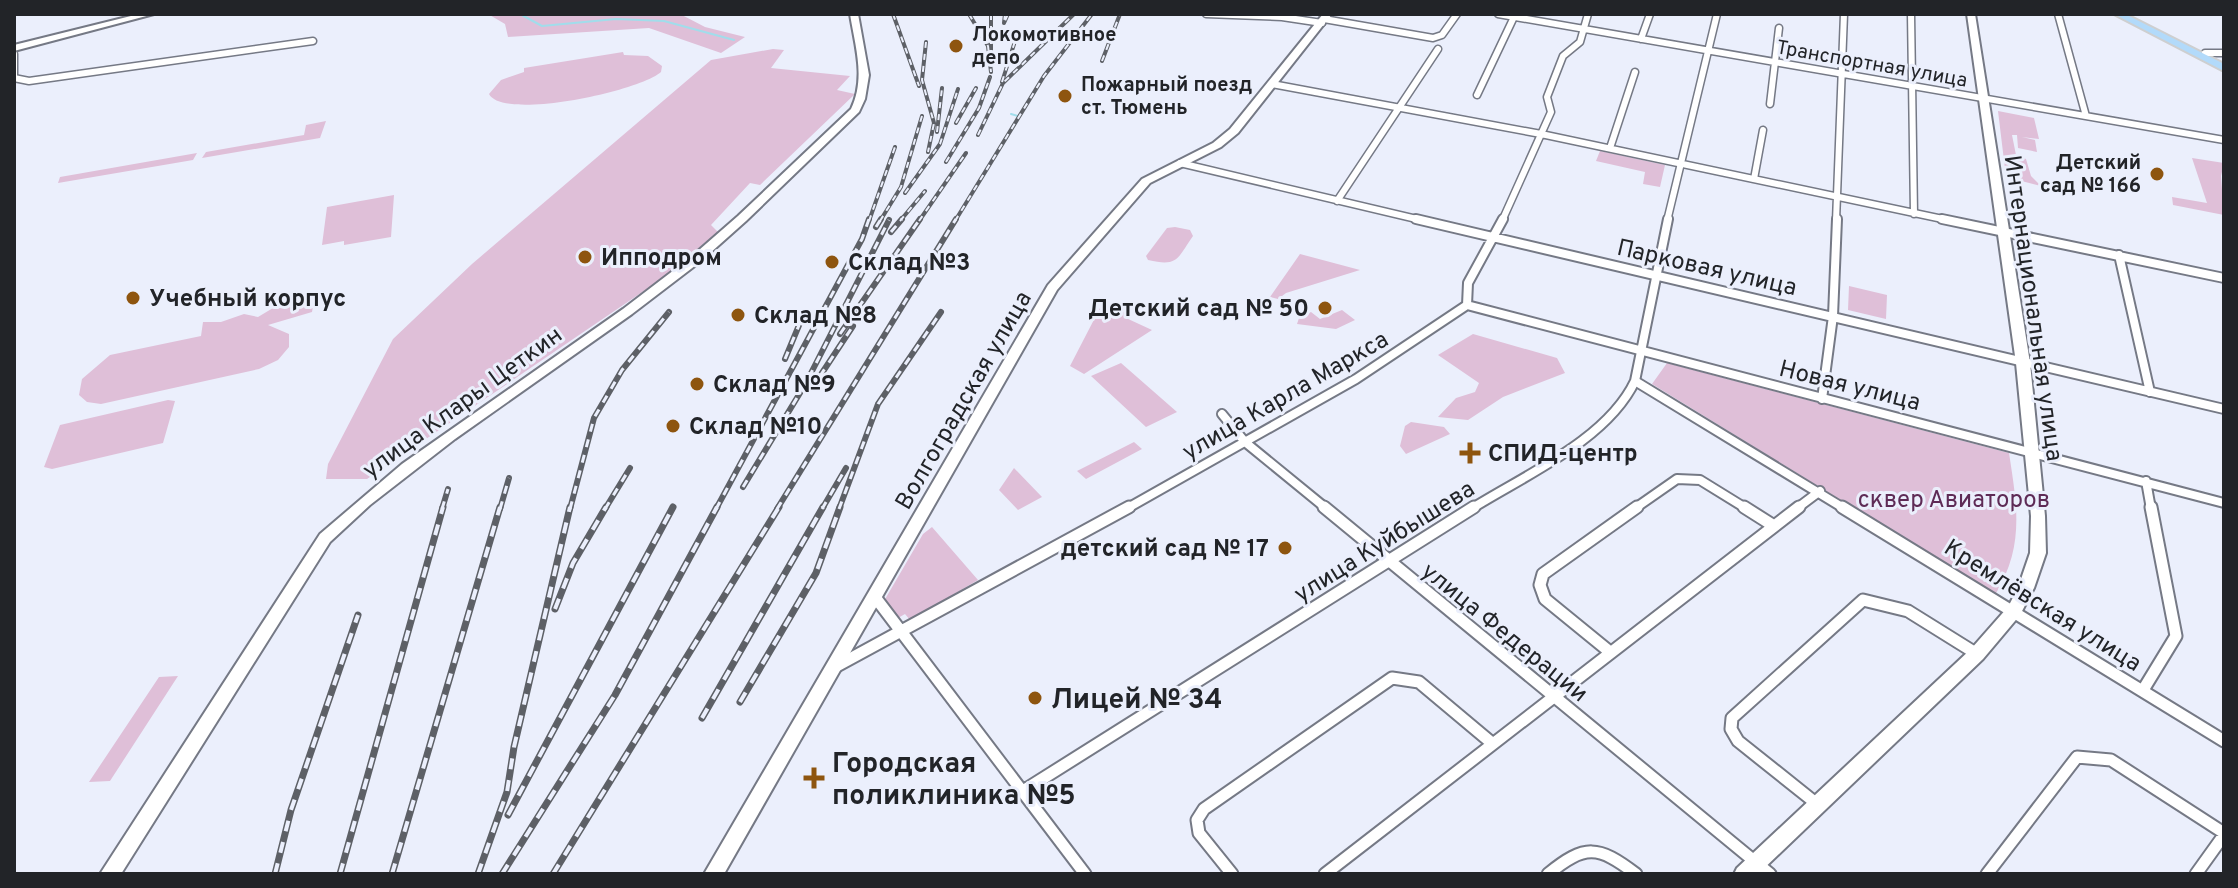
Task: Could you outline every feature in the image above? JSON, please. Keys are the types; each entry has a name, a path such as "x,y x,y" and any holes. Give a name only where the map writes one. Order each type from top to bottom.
{"main road":[{"path":"2118,14 2224,65"},
{"path":"2128,14 2224,65"}],"street":[{"path":"150,14 14,51 14,77 29,81 313,41"},
{"name":"улица Клары Цеткин","path":"110,874 325,538 370,495 420,457 672,279 855,110 862,99 864,78 854,14"},
{"path":"1206,14 1325,19 1433,38 1442,35 1457,14"},
{"name":"Транспортная улица","path":"1498,14 2224,140"},
{"path":"1467,305 1468,283 1494,238 1551,112 1547,97 1563,56 1580,42 1588,14"},
{"path":"1641,39 1650,14"},
{"name":"улица Куйбышева","path":"1023,791 1605,425 1625,402 1635,381 1656,276 1717,14"},
{"path":"1822,399 1833,316 1844,14"},
{"path":"1911,14 1914,214"},
{"name":"Интернациональная улица","path":"1744,874 1977,654 2014,611 2038,553 2023,363 1971,14"},
{"path":"2044,14 2058,15 2086,116"},
{"path":"1477,95 1514,17"},
{"name":"Волгоградская улица","path":"714,874 1052,288 1146,181 1227,137 1325,19"},
{"path":"1770,104 1779,28"},
{"path":"1337,201 1402,108 1438,49"},
{"path":"2205,53 2224,53"},
{"path":"1610,148 1635,72"},
{"path":"1272,84 1610,148 2224,278"},
{"path":"1754,179 1763,130"},
{"name":"Парковая улица","path":"1180,163 2224,409"},
{"path":"2119,255 2150,392"},
{"name":"Новая улица","path":"1467,305 1641,353 2224,503"},
{"name":"улица Карла Маркса","path":"835,667 904,632 1245,442 1421,339 1467,305"},
{"name":"Кремлёвская улица","path":"1635,381 1820,491 2224,741"},
{"name":"улица Федерации","path":"1222,414 1245,442 1770,874"},
{"path":"1610,652 1545,599 1540,585 1543,574 1677,479 1700,480 1774,526"},
{"path":"2143,690 2176,636 2146,481"},
{"path":"1325,874 1820,491"},
{"path":"875,597 1085,874"},
{"path":"1817,804 1738,741 1731,729 1732,718 1863,600 1879,600 1898,606 1977,654"},
{"path":"1232,874 1199,833 1197,820 1204,809 1392,678 1419,682 1493,744"},
{"path":"1987,874 2077,757 2092,756 2111,760 2224,834 2196,874"},
{"path":"1548,874 1576,851 1593,850 1614,856 1636,874"}],"green space":[{"path":"488,14 680,14 705,27 745,37 721,53 649,28 508,37 505,24"},
{"name":"Ипподром","path":"773,49 784,50 771,68 850,76 837,90 855,94 760,185 750,183 711,225 718,232 660,280 367,479 326,479 328,464 393,339 472,264 711,60"},
{"path":"623,52 624,55 648,56 662,66 661,72 627,87 544,104 500,102 489,94 501,80 524,72 524,68"},
{"path":"1998,111 2034,118 2039,139 2022,137 2035,140 2037,152 2018,148 2017,135 2012,135 2016,155 2026,159 2031,176 2041,186 2006,177"},
{"path":"326,121 320,138 202,158 206,152 304,135 306,125"},
{"path":"1600,151 1665,165 1660,187 1643,184 1645,172 1596,161"},
{"path":"197,153 193,160 58,183 60,177"},
{"path":"2192,158 2224,163 2221,176 2224,215 2173,205 2172,197 2207,203"},
{"path":"394,195 391,237 344,245 344,241 322,245 327,207"},
{"path":"1167,228 1190,230 1193,236 1180,256 1171,262 1148,260 1146,256"},
{"path":"1300,254 1360,270 1286,293 1278,299 1270,297"},
{"path":"1849,286 1887,295 1886,319 1848,310"},
{"path":"314,300 312,312 268,325 289,334 289,347 278,360 259,369 101,404 87,402 79,395 82,379 110,355 201,336 203,322 221,322 244,314 258,317 273,308 293,307"},
{"path":"1100,308 1126,310 1126,318 1152,330 1084,374 1070,366"},
{"path":"1342,310 1355,320 1336,329 1297,324 1299,318 1311,312 1320,319"},
{"path":"1473,334 1557,358 1565,373 1503,397 1468,420 1438,417 1456,398 1475,392 1479,383 1438,355"},
{"path":"1121,363 1177,412 1146,427 1091,376"},
{"name":"сквер Авиаторов","path":"1667,363 2009,453 2016,508 2015,543 2005,577 1995,595 1652,384"},
{"path":"168,400 175,401 163,443 52,469 44,467 60,425"},
{"path":"1411,422 1444,427 1450,434 1406,454 1400,446 1405,426"},
{"path":"1134,442 1142,449 1086,479 1077,471"},
{"path":"1014,468 1042,497 1018,510 999,490"},
{"path":"932,527 978,580 910,620 905,614 898,618 884,601 923,534"},
{"path":"178,676 110,781 89,782 159,677"}],"waterway":[{"path":"520,14 542,26 616,19 664,21 734,40"},
{"path":"1011,114 1018,116"}],"railway":[{"path":"893,14 919,86"},
{"path":"969,14 988,46 991,72"},
{"path":"991,14 991,52"},
{"path":"1005,14 1004,23 1008,14"},
{"path":"978,135 1003,83 1074,14"},
{"path":"955,221 1044,76 1092,14"},
{"path":"1102,61 1120,14"},
{"path":"1002,82 1016,38"},
{"path":"926,42 922,80 934,123 928,152"},
{"path":"946,162 979,108 990,77"},
{"path":"937,132 942,88"},
{"path":"956,123 976,88"},
{"path":"905,193 940,144 958,89"},
{"path":"880,221 901,187 922,116"},
{"path":"869,221 895,147"},
{"path":"919,221 966,153"},
{"path":"900,221 925,191"},
{"path":"716,509 862,239 869,219"},
{"path":"876,227 881,219"},
{"path":"891,232 902,219"},
{"path":"840,334 920,219"},
{"path":"777,509 956,219"},
{"path":"743,487 806,383 889,220"},
{"path":"570,509 594,418 622,370 669,312"},
{"path":"839,509 878,404 941,312"},
{"path":"785,359 802,318"},
{"path":"820,376 853,326"},
{"path":"605,509 630,468"},
{"path":"822,509 846,468"},
{"path":"500,509 509,478"},
{"path":"442,509 448,489"},
{"path":"340,874 443,507"},
{"path":"392,874 500,507"},
{"path":"478,874 507,792 514,747 570,507"},
{"path":"555,609 573,563 606,507"},
{"path":"508,815 673,507"},
{"path":"502,874 615,695 717,507"},
{"path":"553,874 779,507"},
{"path":"702,718 823,507"},
{"path":"740,702 816,573 840,507"},
{"path":"275,874 291,810 358,615"}],"place":[{"name":"Локомотивное депо","path":"956,46"},
{"name":"Пожарный поезд ст. Тюмень","path":"1065,96"},
{"name":"Детский сад № 166","path":"2157,174"},
{"name":"Ипподром","path":"585,257"},
{"name":"Склад №3","path":"832,262"},
{"name":"Учебный корпус","path":"133,298"},
{"name":"Детский сад № 50","path":"1325,308"},
{"name":"Склад №8","path":"738,315"},
{"name":"Склад №9","path":"697,384"},
{"name":"Склад №10","path":"673,426"},
{"name":"СПИД-центр","path":"1470,453"},
{"name":"детский сад № 17","path":"1285,548"},
{"name":"Лицей № 34","path":"1035,698"},
{"name":"Городская поликлиника №5","path":"814,778"}]}
